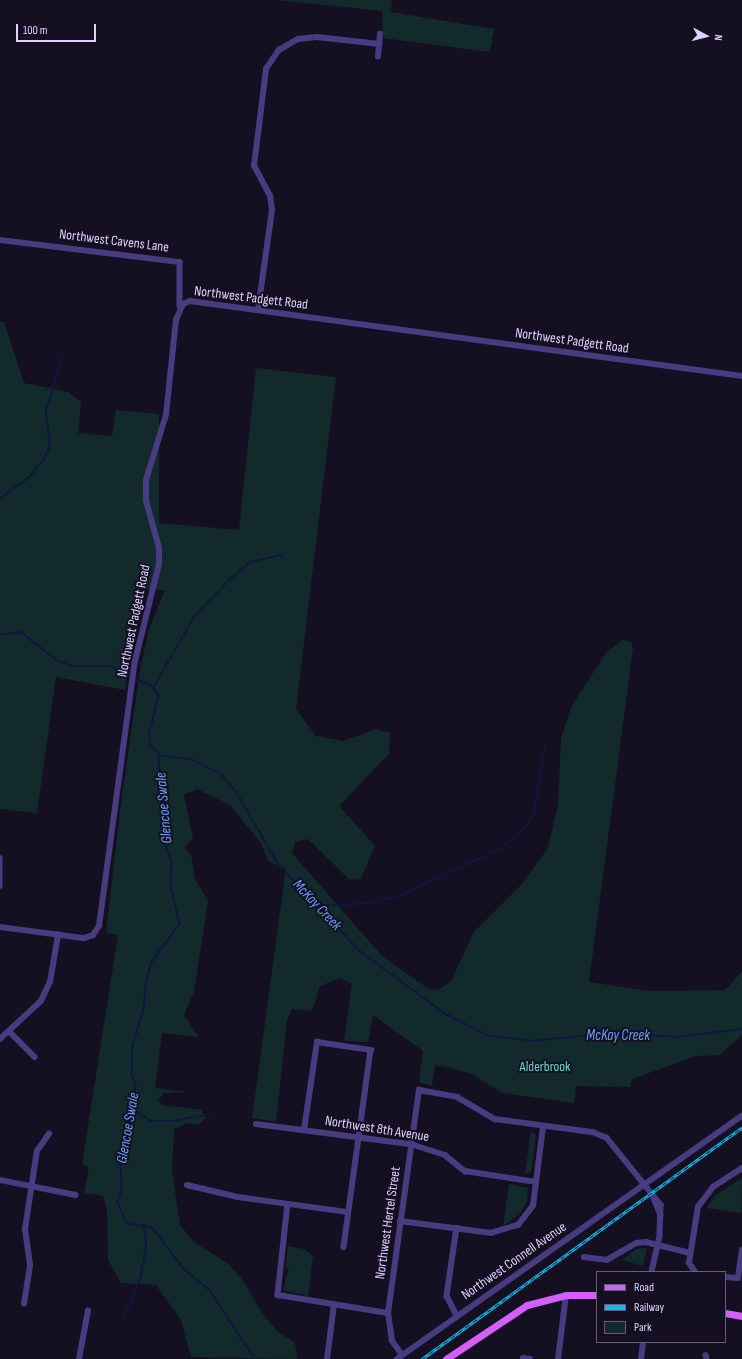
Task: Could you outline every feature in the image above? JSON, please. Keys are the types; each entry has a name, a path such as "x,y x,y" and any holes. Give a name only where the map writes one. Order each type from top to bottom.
{"main road":[{"path":"446,1359 512,1313 539,1301 566,1295 596,1295"},
{"path":"726,1313 742,1316"}],"street":[{"path":"378,57 380,34"},
{"path":"258,310 272,210 270,196 254,166 266,69 279,50 298,39 316,37 380,44"},
{"name":"Northwest Cavens Lane","path":"0,240 180,262 180,306"},
{"name":"Northwest Padgett Road","path":"58,935 84,938 93,935 102,915 129,706 144,621 159,558 146,501 146,480 166,415 180,306 190,301 742,376"},
{"path":"0,858 0,886"},
{"path":"0,927 58,935 50,982 41,1001 10,1032 0,1039"},
{"path":"10,1032 35,1057"},
{"path":"304,1130 317,1042 371,1050 344,1247"},
{"name":"Northwest Hertel Street","path":"399,1357 392,1341 388,1313 418,1090 458,1097 495,1119 543,1127"},
{"name":"Northwest Connell Avenue","path":"399,1357 645,1182 742,1116"},
{"name":"Northwest 8th Avenue","path":"256,1124 411,1144 445,1154 465,1171 536,1182"},
{"path":"400,1221 500,1233 518,1225 531,1211 543,1127 599,1134 645,1182 661,1205 659,1244 652,1271"},
{"path":"24,1304 30,1265 25,1229 38,1151 49,1134"},
{"path":"693,1271 690,1253 699,1205 713,1187 742,1168"},
{"path":"0,1180 76,1196"},
{"path":"187,1185 288,1204 348,1212"},
{"path":"288,1204 278,1295 388,1313"},
{"path":"457,1228 447,1296 457,1316"},
{"path":"584,1257 607,1260 637,1243 659,1244 690,1253"},
{"path":"726,1277 738,1278 742,1250"},
{"path":"558,1359 566,1295"},
{"path":"327,1359 334,1305"},
{"path":"80,1359 88,1311"},
{"path":"641,1359 643,1343"},
{"path":"523,1358 530,1359"}],"green space":[{"path":"277,0 392,0 391,12 494,29 490,52 383,38 382,11"},
{"name":"Alderbrook","path":"0,321 4,322 24,383 68,392 81,402 78,433 112,436 116,410 159,414 159,523 239,530 256,368 336,377 296,709 316,736 343,741 376,729 390,733 389,754 339,806 375,846 360,880 349,879 308,839 295,842 292,853 382,956 430,990 440,989 451,981 474,932 521,885 548,848 558,805 561,738 572,705 606,653 622,640 631,642 633,648 589,982 649,991 725,990 742,971 742,1035 720,1055 696,1056 632,1079 630,1087 576,1086 574,1103 502,1093 472,1074 435,1065 432,1086 419,1082 423,1051 373,1015 368,1042 344,1041 352,984 340,978 320,986 312,1011 292,1009 287,1020 276,1122 252,1118 286,868 269,862 260,842 230,805 197,789 184,795 193,838 184,848 191,854 195,879 208,901 194,992 184,1015 199,1037 162,1033 155,1088 189,1092 164,1093 158,1101 162,1105 201,1110 206,1118 198,1125 188,1123 174,1129 172,1170 180,1225 194,1242 227,1263 241,1278 263,1314 277,1331 295,1343 297,1359 191,1357 181,1320 156,1285 121,1283 108,1260 107,1210 103,1196 84,1193 89,1167 82,1164 118,935 106,933 120,811 140,670 149,629 165,590 145,590 127,665 125,690 56,677 37,813 0,809"},
{"path":"531,1131 536,1135 531,1172 525,1174"},
{"path":"742,1178 741,1213 706,1208 716,1195"},
{"path":"509,1184 528,1188 527,1201 519,1215 503,1226"},
{"path":"288,1246 304,1249 313,1256 308,1296 283,1290 289,1269 285,1268"},
{"path":"647,1248 643,1266 622,1260 636,1249"}],"waterway":[{"path":"0,499 30,476 43,461 50,446 46,412 62,356"},
{"path":"154,687 193,618 231,578 251,562 282,555"},
{"name":"McKay Creek","path":"0,635 21,632 58,661 73,666 111,666 132,677"},
{"name":"McKay Creek","path":"135,679 151,685 159,696 150,732 150,742 159,755 191,759 222,775 236,791 277,862 317,906 359,950 444,1013 487,1035 531,1041 612,1033 677,1037 742,1029"},
{"path":"317,906 374,903 401,895 500,849 523,830 534,814 545,746"},
{"name":"Glencoe Swale","path":"159,755 165,843 172,862 171,886 180,924 152,962 147,979 144,1009 133,1046 132,1073 136,1085 121,1161 122,1189 118,1203 128,1224 152,1227 184,1269 209,1289 255,1359"},
{"path":"132,1109 151,1121 174,1121 214,1113"},
{"path":"123,1320 141,1276 146,1245 144,1225"}],"railway":[{"path":"422,1359 742,1127"}]}
